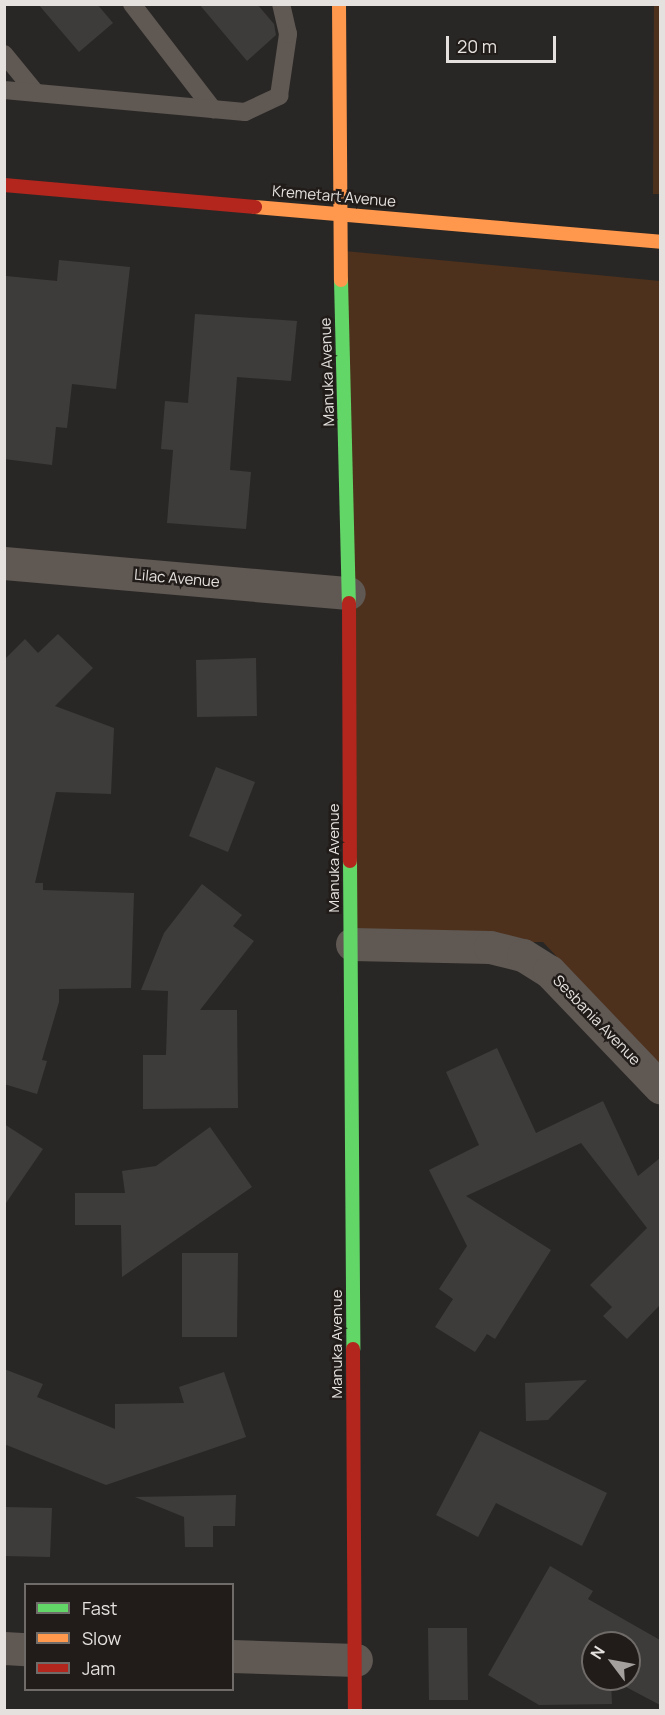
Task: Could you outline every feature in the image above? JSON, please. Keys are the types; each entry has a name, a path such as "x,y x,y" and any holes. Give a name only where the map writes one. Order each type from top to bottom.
{"street":[{"name":"Manuka Avenue","path":"339,4 339,213 349,593 355,1710"},
{"name":"Kremetart Avenue","path":"4,185 660,242"},
{"name":"Lilac Avenue","path":"4,563 349,593"},
{"name":"Sesbania Avenue","path":"352,944 490,947 524,956 549,971 660,1087"},
{"path":"4,1648 24,1649"},
{"path":"234,1656 356,1660"}],"lane":[{"path":"132,4 213,109"},
{"path":"4,90 245,112 279,96 288,34 281,4"},
{"path":"4,54 36,93"}],"shaded area":[{"path":"660,4 660,194 653,194 654,5"},
{"path":"344,251 660,281 660,1066 543,942 351,943"}],"building":[{"path":"38,4 97,4 113,23 79,52"},
{"path":"199,4 257,4 274,24 276,35 247,61"},
{"path":"59,260 130,267 116,389 72,384 67,428 56,427 52,465 4,459 6,276 57,281"},
{"path":"195,314 297,321 291,381 237,377 230,470 251,472 246,529 167,523 173,450 161,449 165,401 188,403"},
{"path":"58,634 93,668 55,706 114,728 111,794 56,792 35,883 43,883 43,890 134,893 131,988 59,989 59,1002 42,1060 47,1061 37,1094 4,1084 4,660 25,639 38,653"},
{"path":"256,658 257,716 197,717 196,660"},
{"path":"216,767 255,782 228,852 189,836"},
{"path":"202,884 242,915 233,926 254,941 200,1010 237,1010 238,1108 143,1109 143,1055 166,1055 168,991 141,990 164,933"},
{"path":"497,1048 536,1133 603,1101 638,1176 660,1158 660,1305 627,1339 603,1316 612,1307 590,1285 647,1228 581,1143 466,1196 551,1250 495,1339 487,1334 475,1352 435,1327 453,1299 439,1289 467,1246 429,1170 479,1145 446,1072"},
{"path":"4,1124 43,1149 4,1206"},
{"path":"210,1127 252,1187 122,1277 121,1225 75,1225 75,1193 125,1193 122,1171 156,1166"},
{"path":"182,1253 238,1253 237,1337 182,1337"},
{"path":"4,1369 43,1384 37,1397 115,1429 115,1404 184,1403 179,1387 224,1372 246,1437 106,1485 4,1444"},
{"path":"587,1380 548,1420 526,1421 525,1383"},
{"path":"480,1431 607,1493 582,1546 496,1503 478,1537 436,1515"},
{"path":"236,1495 235,1526 213,1526 213,1547 185,1547 184,1517 135,1497"},
{"path":"4,1507 52,1508 50,1557 4,1556"},
{"path":"550,1566 593,1591 588,1599 660,1640 660,1705 634,1691 641,1691 641,1631 581,1631 581,1691 611,1691 612,1704 539,1705 488,1675"},
{"path":"428,1628 467,1628 468,1700 429,1700"}],"traffic: fast":[{"path":"341,280 349,603"},
{"path":"350,861 353,1349"}],"traffic: slow":[{"path":"339,4 341,280"},
{"path":"255,207 660,242"}],"traffic: jam":[{"path":"4,185 255,207"},
{"path":"349,603 350,861"},
{"path":"353,1349 355,1710"}]}
